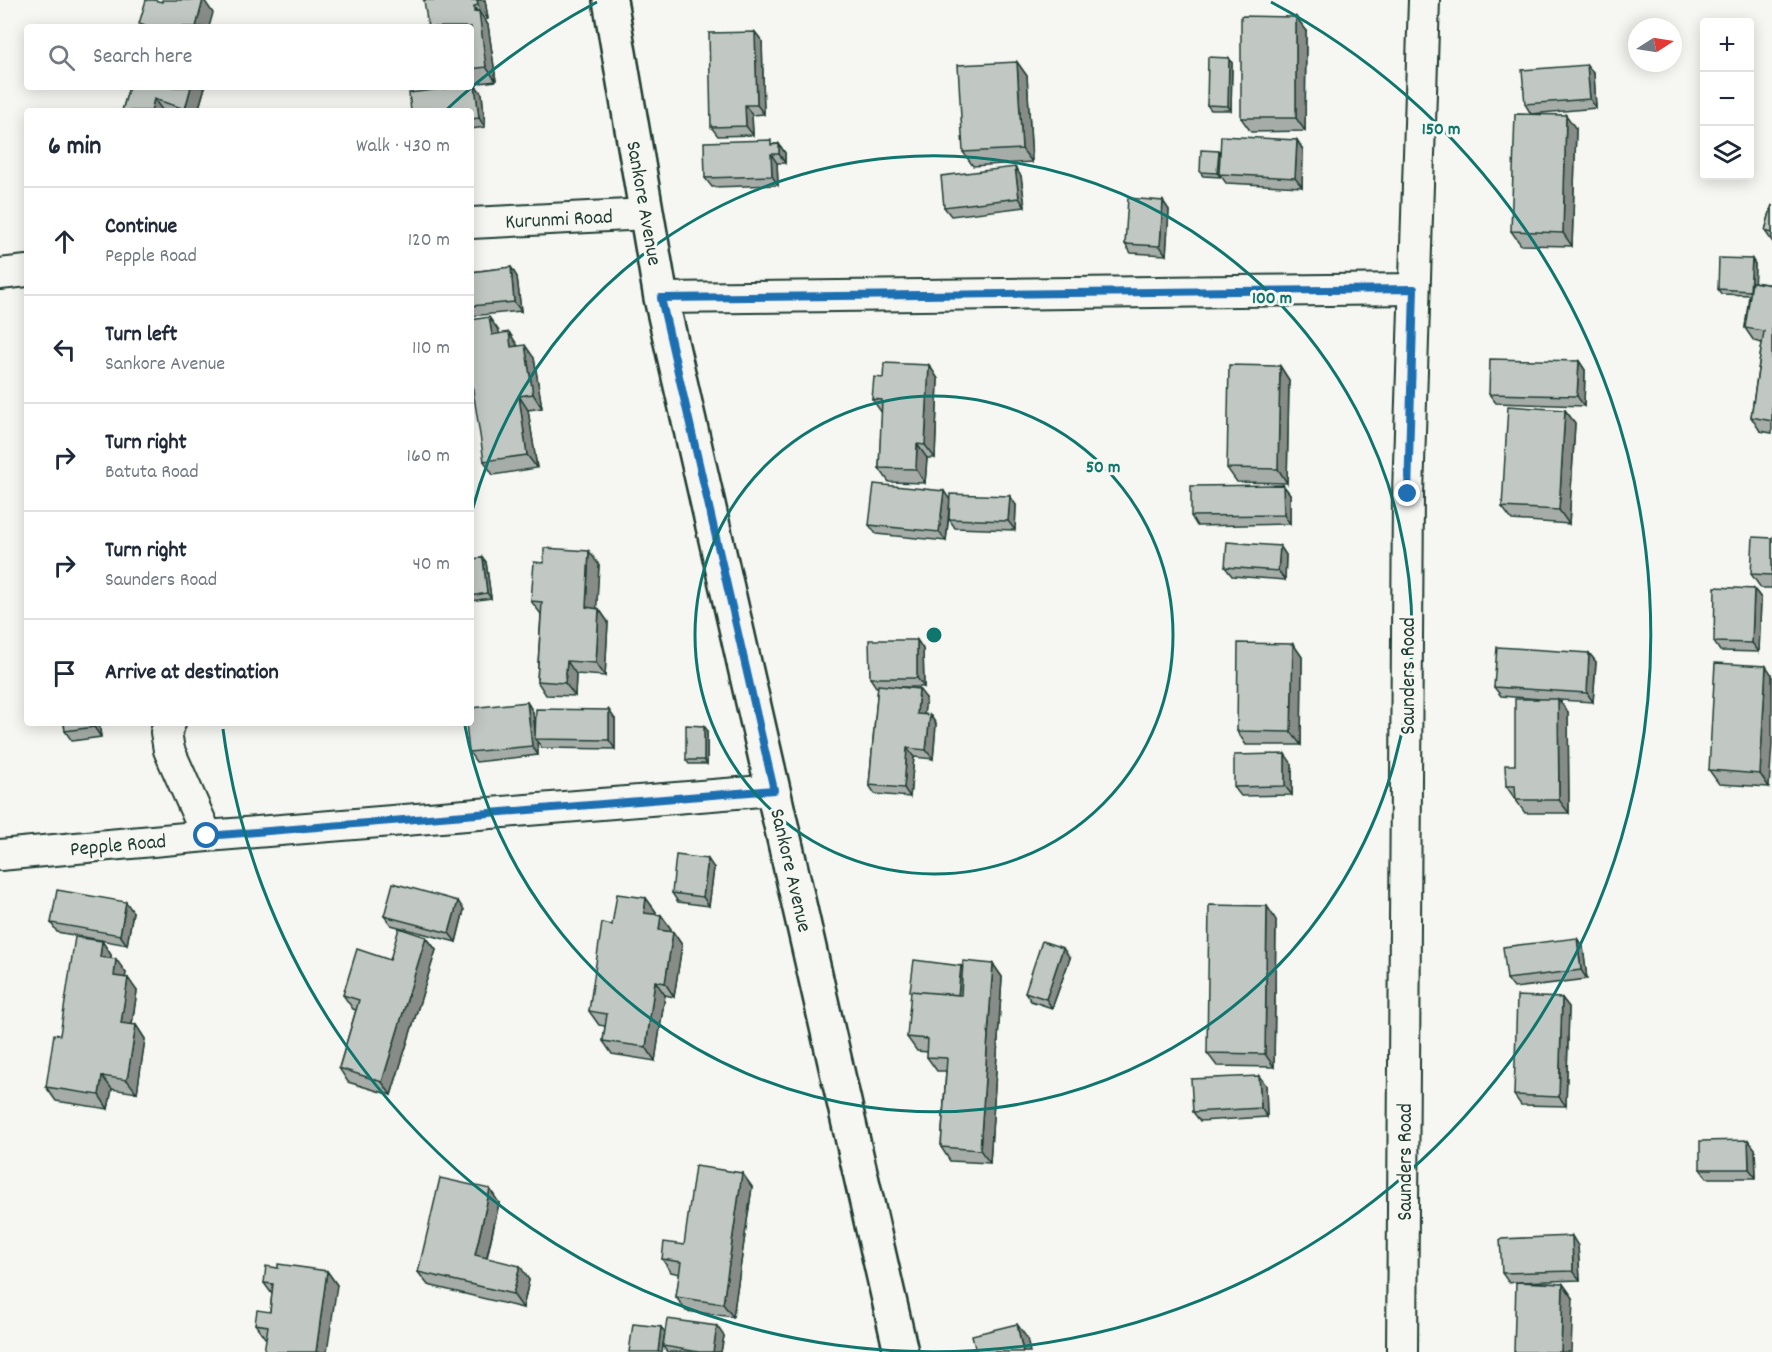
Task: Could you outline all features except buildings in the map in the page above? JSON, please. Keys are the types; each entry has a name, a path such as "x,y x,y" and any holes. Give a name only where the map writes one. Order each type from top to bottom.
{"street":[{"name":"Sankore Avenue","path":"609,0 661,298 901,1352"},
{"name":"Saunders Road","path":"1402,1352 1408,494 1424,0"},
{"name":"Kurunmi Road","path":"474,223 647,214"},
{"path":"0,274 24,271"},
{"path":"661,298 1414,289"},
{"path":"169,726 166,732 169,750 207,836"},
{"name":"Pepple Road","path":"0,855 774,790"}],"route":[{"path":"207,836 774,790 661,298 1414,289 1408,494"}]}
